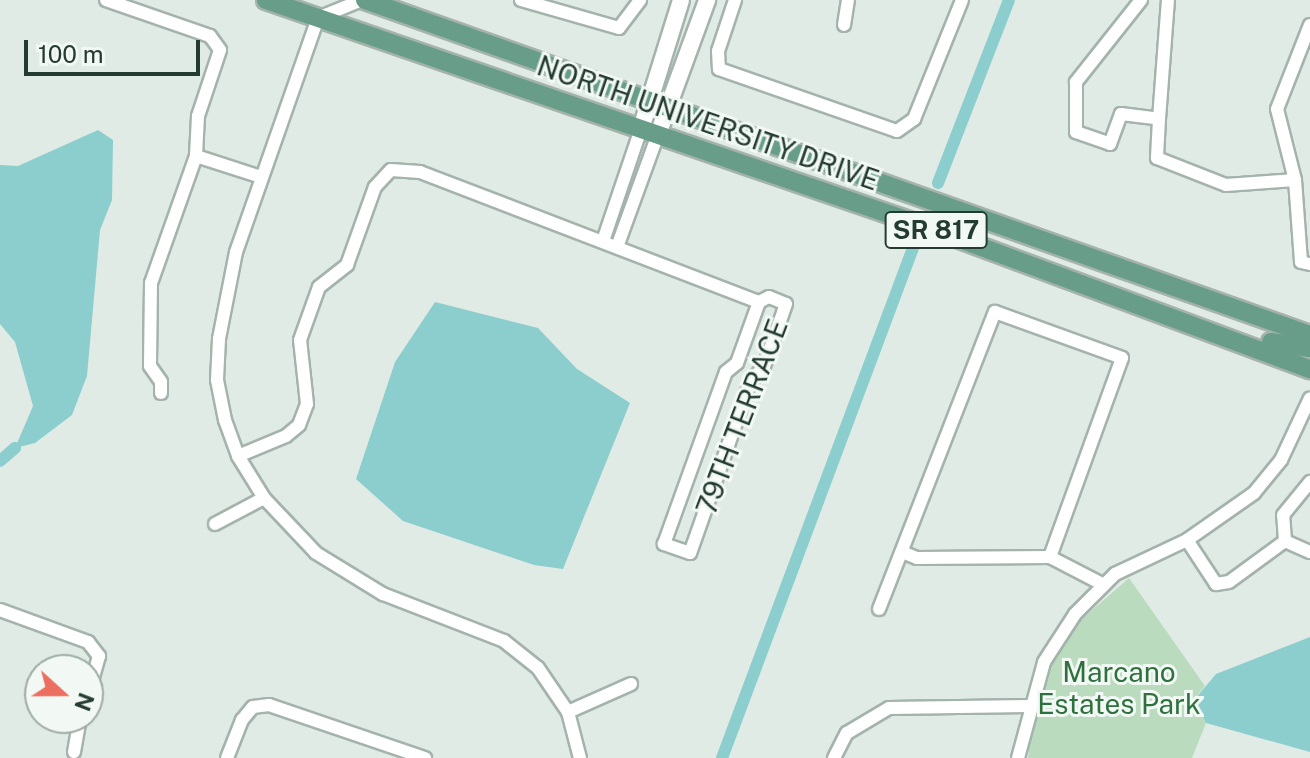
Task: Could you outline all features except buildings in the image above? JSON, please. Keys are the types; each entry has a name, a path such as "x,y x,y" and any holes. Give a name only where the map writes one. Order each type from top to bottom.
{"main road":[{"name":"NORTH UNIVERSITY DRIVE","path":"266,0 648,134 941,232 1310,369"},
{"name":"NORTH UNIVERSITY DRIVE","path":"364,0 1310,335"},
{"path":"1136,304 1150,301 1293,349 1310,348"}],"street":[{"path":"106,0 210,36 218,44 219,58 198,116 196,156 151,283 150,366 161,382 161,393"},
{"path":"364,0 318,18 261,177 226,284 219,339 221,399 238,456 264,498 297,536 356,582 485,632 522,653 550,680 568,712 580,758"},
{"path":"521,0 619,28 640,0"},
{"path":"617,247 648,134 649,100 681,0"},
{"path":"603,241 648,134 669,107 707,0"},
{"path":"735,0 718,62 719,69 897,131 914,119 962,0"},
{"path":"844,25 848,0"},
{"path":"1141,0 1076,82 1076,132 1110,144 1121,114 1159,119"},
{"path":"1168,0 1157,158 1226,185 1295,180"},
{"path":"1306,263 1295,180 1277,109 1310,25"},
{"path":"196,156 261,177"},
{"path":"238,456 286,436 299,425 307,404 300,340 314,300 319,287 347,265 375,187 391,170 420,172 759,302"},
{"name":"79TH TERRACE","path":"769,297 786,304 764,366 750,383 690,553 664,544 726,372 737,363 759,302 769,297"},
{"path":"879,609 995,312 1122,358 1050,557"},
{"path":"1291,328 1310,321"},
{"path":"1018,758 1029,706 1053,645 1102,584 1128,565 1187,540 1268,479 1310,398"},
{"path":"1285,541 1283,515 1310,482"},
{"path":"215,524 264,498"},
{"path":"1187,540 1216,584 1229,582 1285,541"},
{"path":"1285,541 1310,552"},
{"path":"902,552 917,558 1050,557 1102,584"},
{"path":"0,610 88,642 97,654"},
{"path":"568,712 631,684"},
{"path":"227,758 242,720 253,707 269,705 425,758"},
{"path":"834,758 847,733 889,708 1029,706"},
{"path":"74,752 77,734"}],"green space":[{"name":"Marcano Estates Park","path":"1129,578 1205,686 1194,699 1206,723 1192,758 1028,758 1035,695 1067,632"}],"water":[{"path":"98,130 113,140 112,200 100,230 87,376 72,415 35,443 15,448 33,406 15,342 0,324 0,165 18,166"},
{"path":"435,302 538,328 577,369 630,403 563,569 534,565 403,521 356,479 395,362"},
{"path":"1310,637 1310,752 1206,723 1194,700 1216,674"}],"waterway":[{"path":"938,183 1009,0"},
{"path":"722,758 916,240"},
{"path":"0,461 15,448"}]}
